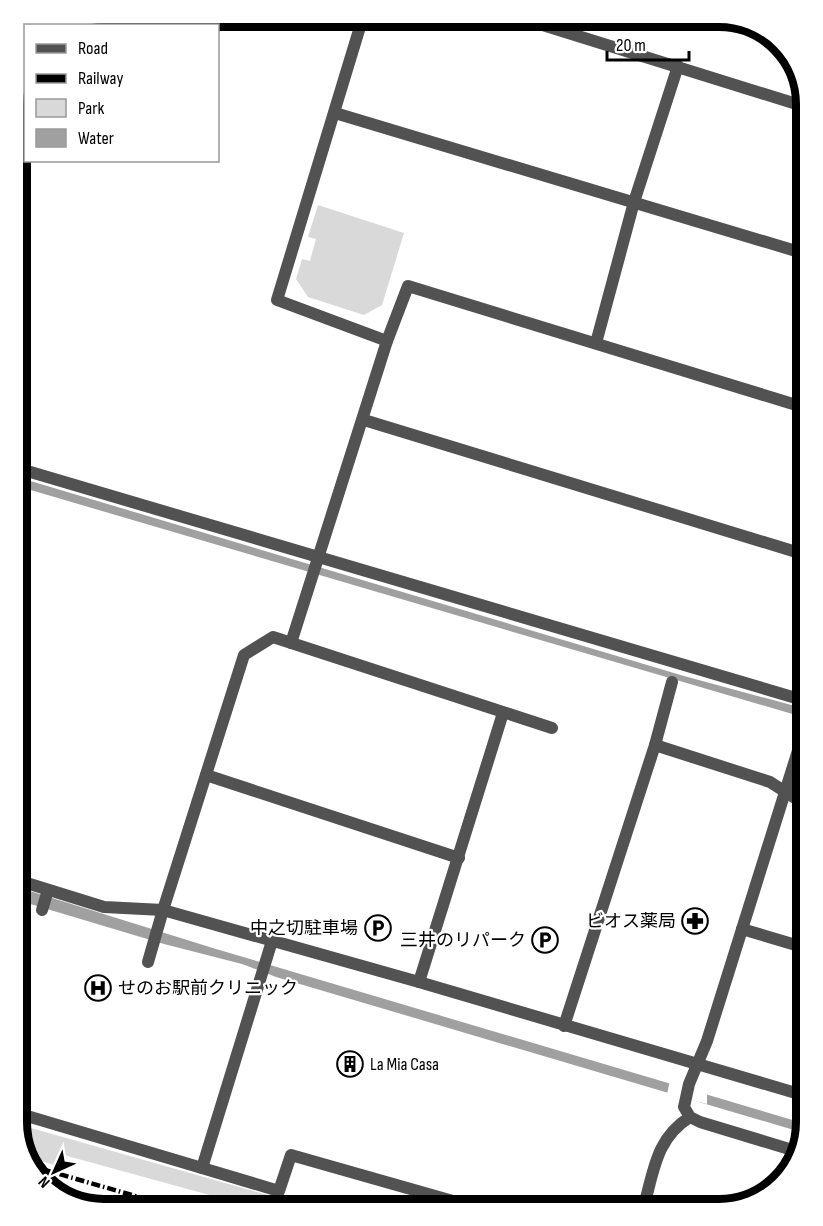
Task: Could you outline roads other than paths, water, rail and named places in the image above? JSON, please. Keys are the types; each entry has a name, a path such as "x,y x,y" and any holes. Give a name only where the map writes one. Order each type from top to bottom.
{"street":[{"path":"360,27 277,300 387,341"},
{"path":"550,27 796,103"},
{"path":"596,343 634,202 678,66"},
{"path":"335,113 796,251"},
{"path":"291,644 364,420 387,341 408,286 796,405"},
{"path":"364,420 796,552"},
{"path":"27,471 317,565 796,698"},
{"path":"148,962 244,655 273,637 502,714 552,728"},
{"path":"564,1026 655,745 672,682"},
{"path":"418,982 459,858 502,714"},
{"path":"655,745 770,782 796,796"},
{"path":"791,1149 690,1117 684,1107 796,758"},
{"path":"206,775 459,858"},
{"path":"27,884 104,907 163,910 796,1093"},
{"path":"42,910 47,891"},
{"path":"742,929 796,945"},
{"path":"202,1168 272,941"},
{"path":"27,1116 279,1191 291,1155 446,1199"},
{"path":"646,1199 661,1145 673,1127 690,1117"}],"water":[{"path":"27,480 684,676 796,706 796,715 27,489"},
{"path":"27,890 216,949 796,1121 795,1130 276,977 242,964 164,944 27,903"}],"railway":[{"path":"43,1169 145,1199"}],"place":[{"name":"ビオス薬局","path":"695,921"},
{"name":"中之切駐車場","path":"378,928"},
{"name":"三井のリパーク","path":"545,940"},
{"name":"せのお駅前クリニック","path":"98,988"},
{"name":"La Mia Casa","path":"350,1064"}]}
